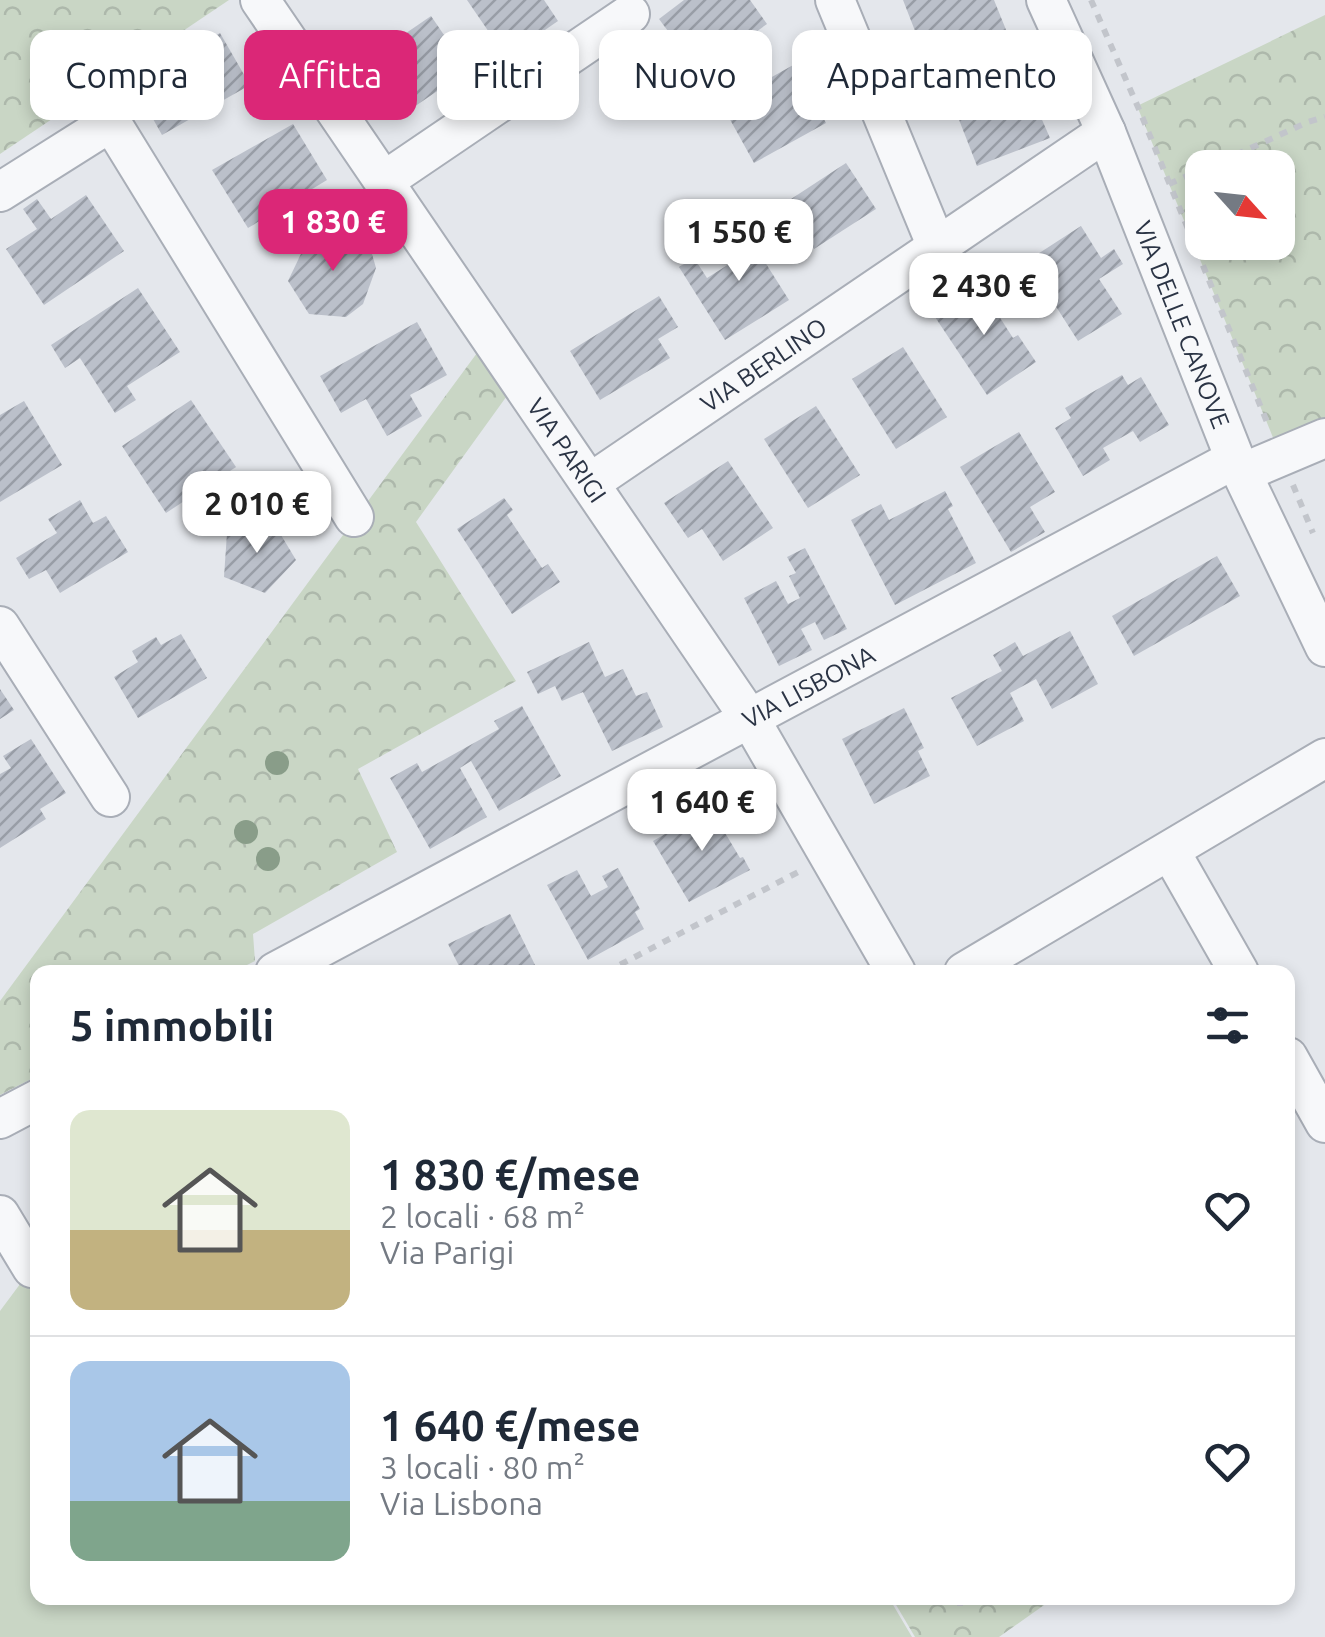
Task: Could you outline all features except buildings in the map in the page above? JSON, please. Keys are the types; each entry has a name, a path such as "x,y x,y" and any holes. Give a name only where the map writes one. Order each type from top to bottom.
{"street":[{"name":"VIA PARIGI","path":"260,0 750,719"},
{"path":"835,0 937,247"},
{"name":"VIA DELLE CANOVE","path":"1046,0 1106,132 1239,466 1325,647"},
{"path":"384,181 630,14"},
{"path":"0,192 111,122 354,517"},
{"name":"VIA BERLINO","path":"590,484 1106,132"},
{"name":"VIA LISBONA","path":"288,965 750,719 1239,466 1281,457 1325,438"},
{"path":"0,626 110,796"},
{"path":"750,719 892,965"},
{"path":"976,965 1325,758"},
{"path":"1170,851 1235,965"},
{"path":"1295,1069 1325,1123"},
{"path":"0,1119 30,1103"},
{"path":"0,1216 30,1265"}],"path":[{"path":"1090,0 1318,544"},
{"path":"1245,150 1325,117"},
{"path":"1169,184 1185,177"},
{"path":"619,965 829,856"},
{"path":"960,1605 960,1613"}],"green space":[{"path":"0,0 229,0 184,30 30,30 30,120 51,120 0,154"},
{"path":"1325,15 1325,438 1281,457 1200,260 1295,260 1295,150 1185,150 1185,223 1137,106"},
{"path":"477,353 509,393 416,522 516,681 358,769 397,852 253,934 255,961 247,965 30,965 30,1080 0,1095 0,1001"},
{"path":"30,1271 30,1605 893,1605 912,1637 0,1637 0,1311"},
{"path":"896,1605 1044,1605 999,1637 915,1637"}]}
